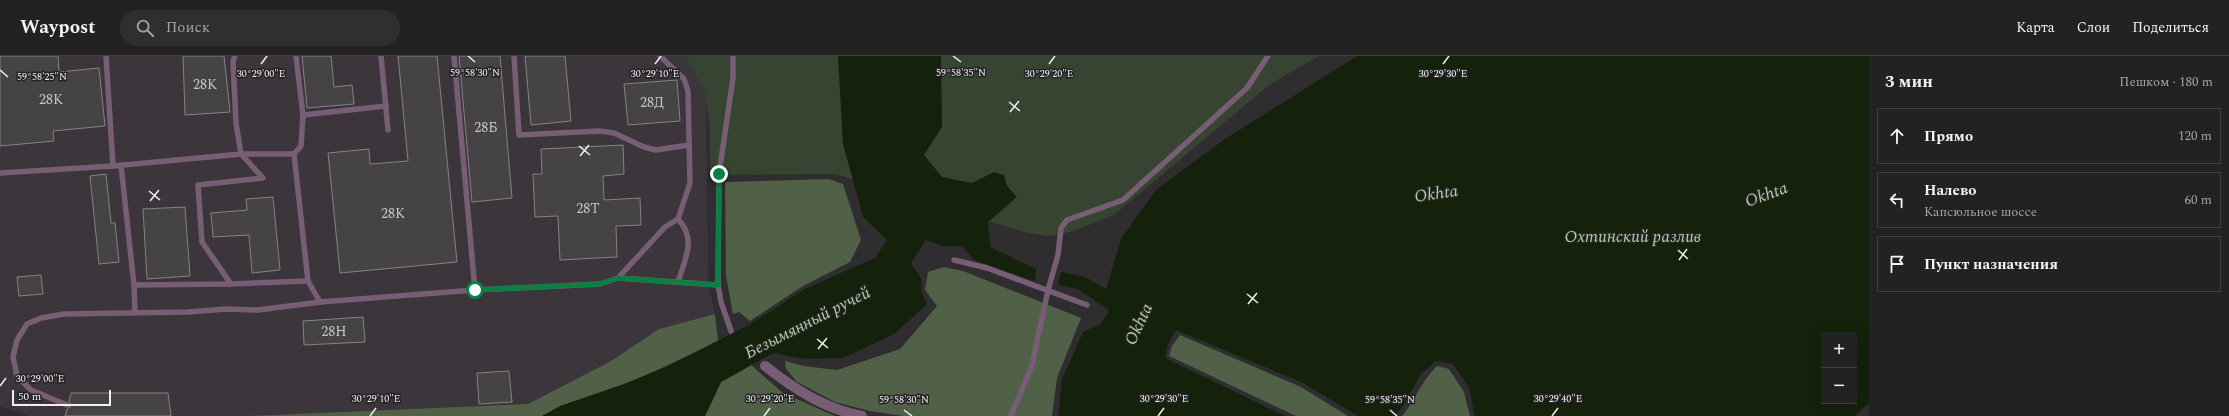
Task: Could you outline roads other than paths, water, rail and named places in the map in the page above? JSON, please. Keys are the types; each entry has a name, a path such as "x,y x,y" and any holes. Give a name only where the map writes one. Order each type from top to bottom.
{"street":[{"path":"765,366 790,386 826,406 862,416"}],"lane":[{"path":"106,56 113,166"},
{"path":"231,284 202,242 198,185 262,178 240,154 236,123 233,62 235,56"},
{"path":"296,56 303,115 301,146 294,154 308,281 320,302"},
{"path":"381,56 388,130"},
{"path":"454,56 475,290"},
{"path":"514,56 519,135 599,131 614,133 644,147 656,150 689,146"},
{"path":"618,278 665,227 678,219 690,183 688,91 684,79 660,56"},
{"path":"731,331 721,302 718,285 719,174 733,78 734,56"},
{"path":"1011,416 1032,365 1048,290 1058,256 1061,228 1067,220 1123,200 1247,88 1268,56"},
{"path":"303,115 386,106"},
{"path":"0,173 113,166 240,154 294,154"},
{"path":"121,165 134,285 135,312"},
{"path":"678,219 686,228 689,238 688,250 678,282"},
{"path":"954,260 987,268 1087,305"},
{"path":"67,405 31,390 17,376 13,357 17,340 27,324 41,318 64,314 188,312 226,309 258,310 320,302 475,290 600,284 618,278 718,285"},
{"path":"134,285 231,284 308,281"}],"water":[{"name":"Безымянный ручей","path":"838,56 941,56 942,127 924,155 942,177 972,183 994,172 1004,175 1007,186 1017,197 988,222 990,247 1036,269 1035,281 974,260 962,246 943,246 926,240 911,263 922,280 921,291 927,304 894,334 843,358 806,359 773,353 721,382 705,416 542,416 560,406 624,384 668,366 749,325 805,289 875,258 887,240 863,217 843,144"},
{"name":"Охтинский разлив","path":"1357,56 1869,56 1869,404 1854,416 1475,416 1469,388 1453,364 1436,361 1421,374 1403,406 1395,416 1358,416 1303,383 1176,330 1168,344 1165,358 1285,416 1058,416 1062,379 1083,332 1101,324 1109,310 1078,289 1058,285 1061,272 1085,277 1106,289 1121,239 1156,190 1225,139"}],"water label":[{"name":"Okhta","path":"1436,193"},
{"name":"Okhta","path":"1766,194"},
{"name":"Okhta","path":"1138,324"}]}
